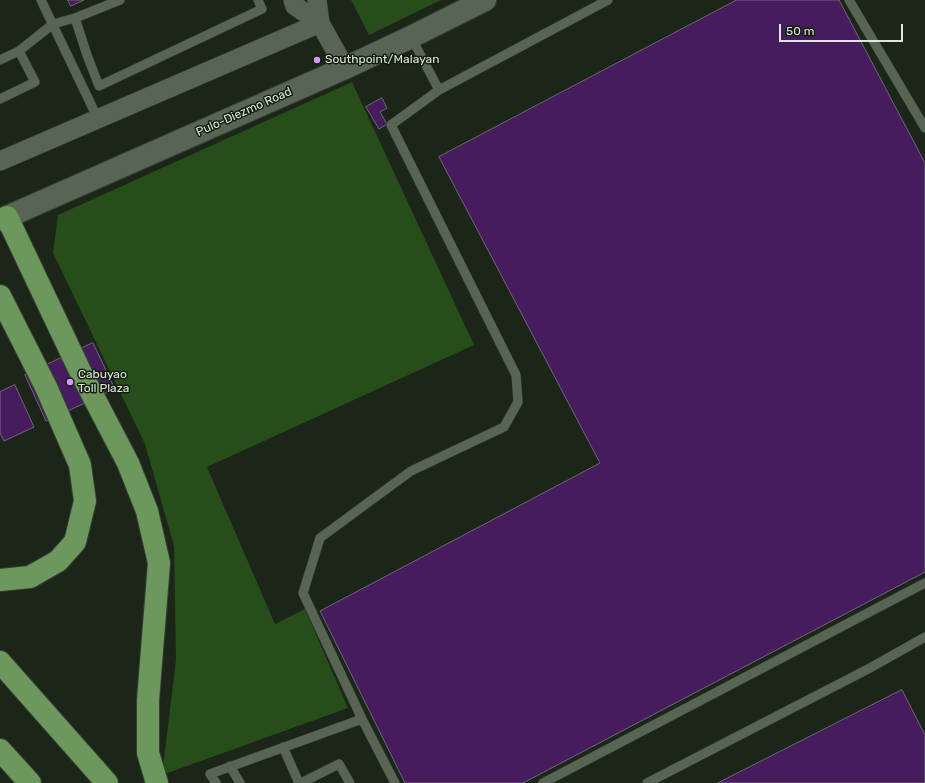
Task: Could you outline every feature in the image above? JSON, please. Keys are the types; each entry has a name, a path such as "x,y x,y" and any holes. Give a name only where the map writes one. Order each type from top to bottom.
{"highway":[{"path":"3,218 128,463 147,511 159,563 148,700 148,752 157,783"},
{"path":"0,296 46,388 80,466 85,501 75,542 58,561 30,576 0,580"},
{"path":"0,662 107,783"},
{"path":"0,750 30,783"}],"main road":[{"name":"Pulo-Diezmo Road","path":"3,218 345,68 485,0"}],"street":[{"path":"293,0 295,6 320,23"},
{"path":"317,0 320,23 345,68"},
{"path":"0,161 320,23"}],"lane":[{"path":"41,0 98,118"},
{"path":"0,60 19,51 53,24 75,18 120,0"},
{"path":"75,18 99,86 262,9 258,0"},
{"path":"395,783 362,719 303,593 320,538 411,472 504,427 518,402 516,375 391,126 439,90 608,0"},
{"path":"849,0 925,128"},
{"path":"411,37 439,90"},
{"path":"0,99 35,82 19,51"},
{"path":"543,783 925,583"},
{"path":"646,783 870,668 925,637"},
{"path":"216,783 210,774 362,719"},
{"path":"283,747 300,783 339,764 350,783"},
{"path":"230,766 240,783"}],"green space":[{"path":"351,0 441,0 369,35"},
{"path":"352,82 474,345 207,467 275,624 305,609 348,708 162,775 176,660 174,546 145,444 53,253 58,215"}],"building":[{"path":"68,0 84,0 71,6"},
{"path":"737,0 839,0 925,163 925,572 523,783 405,783 320,611 600,463 439,157"},
{"path":"382,98 387,108 380,112 387,124 379,129 366,107"},
{"name":"Cabuyao Toll Plaza","path":"93,343 115,389 46,421 25,375"},
{"path":"15,385 34,427 4,441 0,433 0,392"},
{"path":"902,690 925,735 925,783 718,783"}],"place":[{"name":"Southpoint/Malayan","path":"317,60"},
{"name":"Cabuyao Toll Plaza","path":"70,382"}]}
